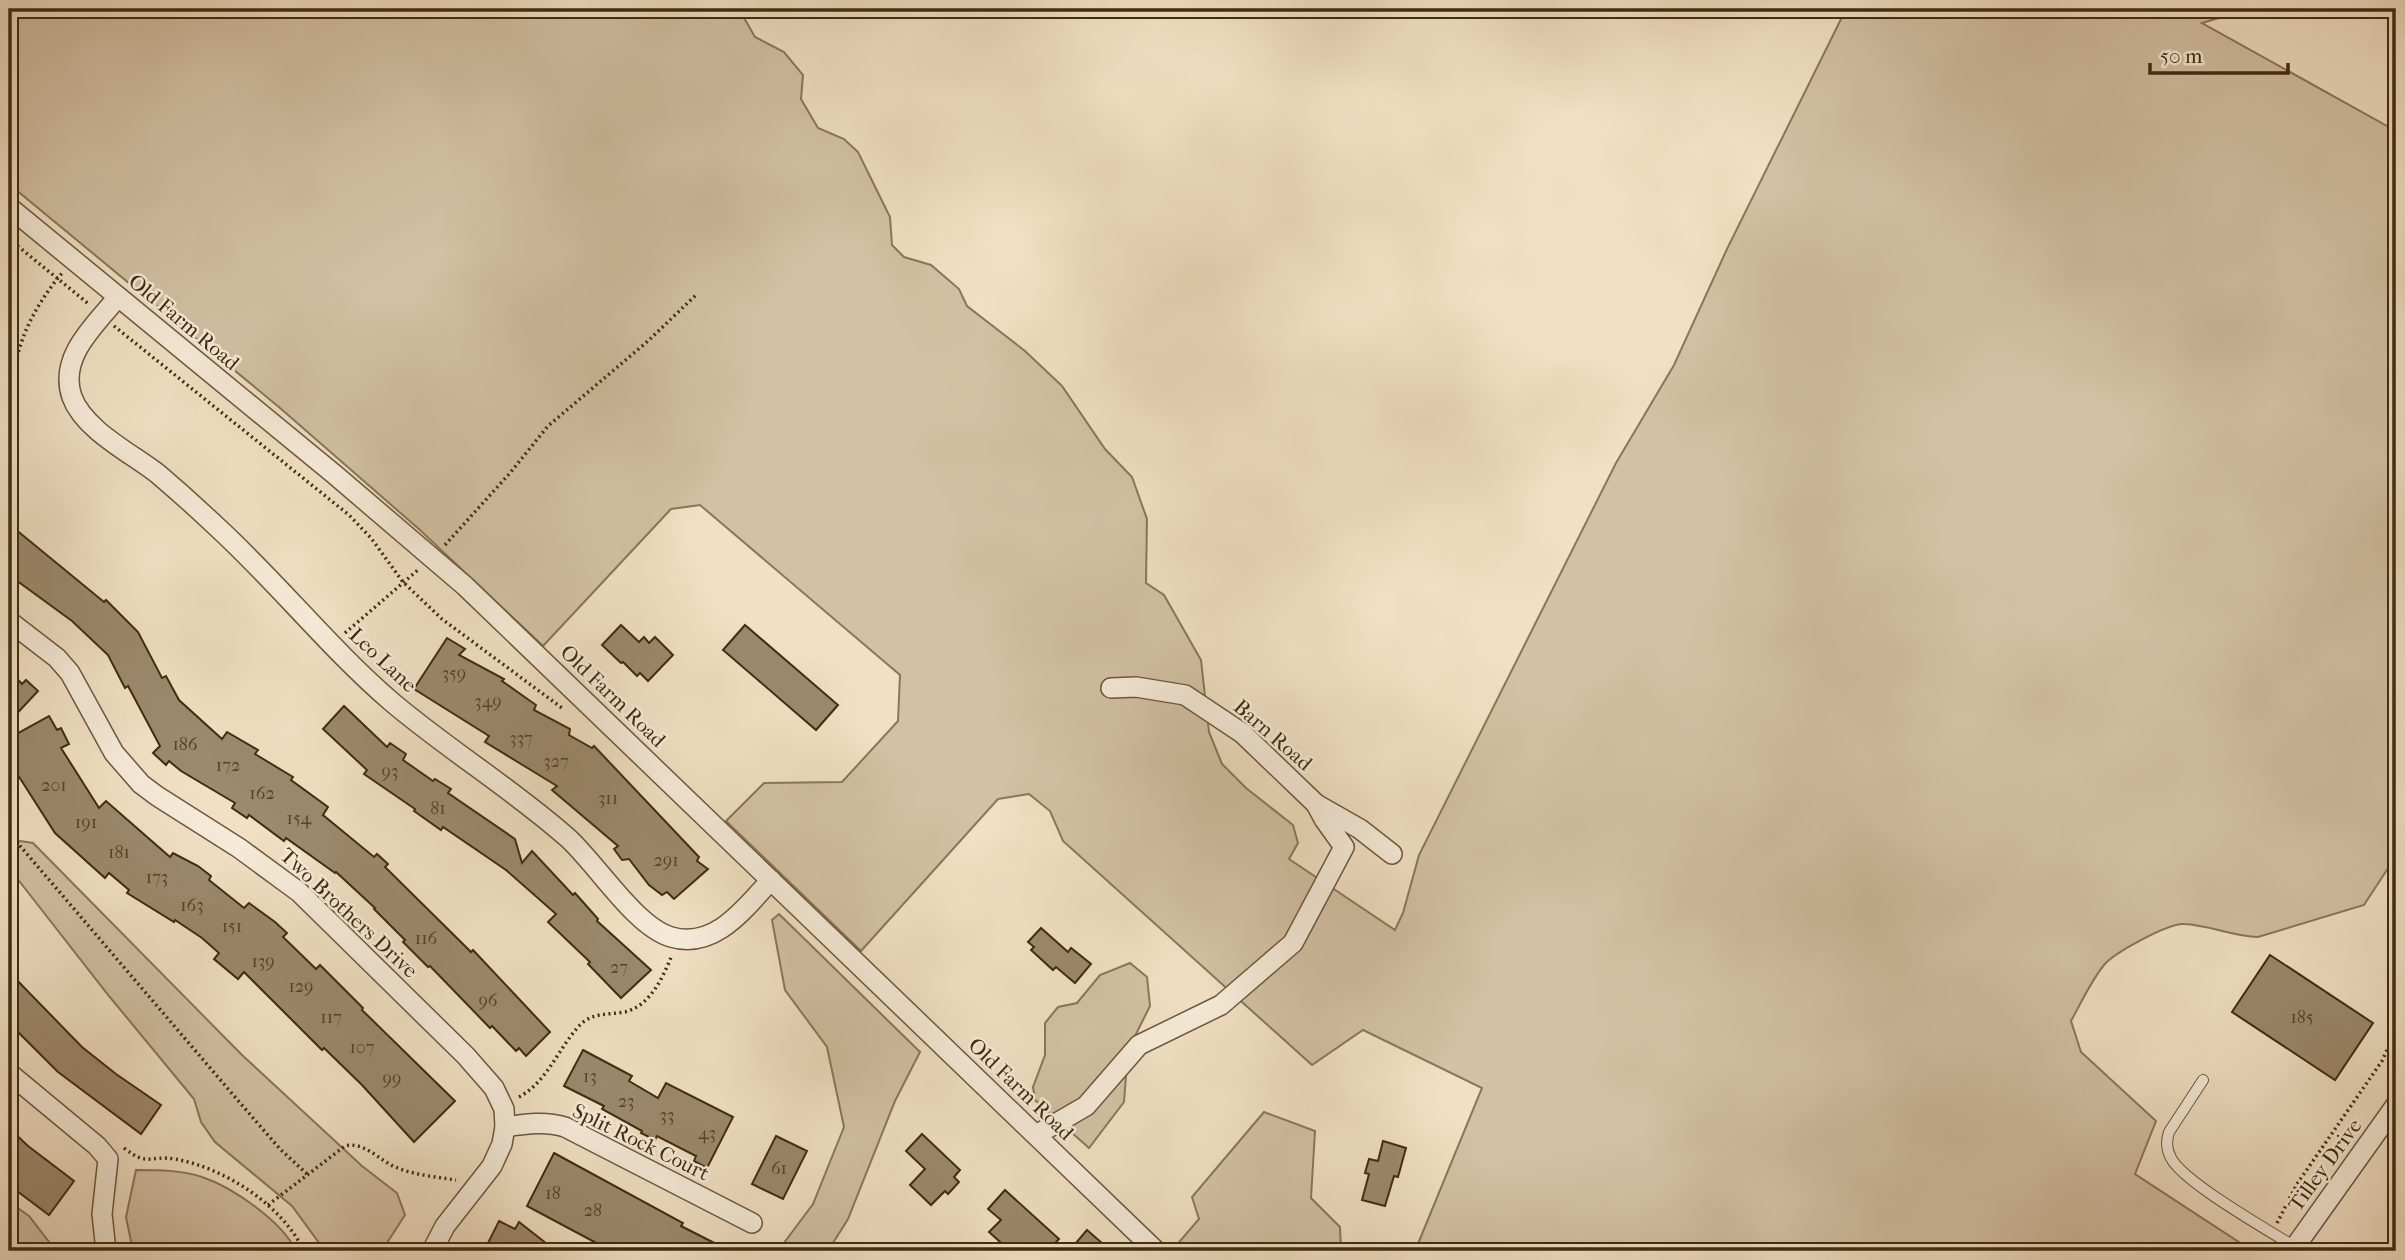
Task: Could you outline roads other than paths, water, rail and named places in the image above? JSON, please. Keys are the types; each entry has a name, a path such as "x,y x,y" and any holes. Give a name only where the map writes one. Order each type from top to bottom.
{"street":[{"name":"Old Farm Road","path":"9,206 334,474 532,649 1156,1251"},
{"name":"Leo Lane","path":"118,297 79,347 69,370 72,397 78,410 89,423 155,472 211,521 395,704 551,824 595,865 647,924 670,937 699,939 711,935 732,920 771,880"},
{"name":"Two Brothers Drive","path":"9,621 57,658 70,673 114,753 141,784 260,862 299,892 466,1056 494,1088 503,1109 505,1127"},
{"name":"Barn Road","path":"1111,688 1136,687 1185,695 1242,733 1317,804 1360,829 1392,854"},
{"path":"1036,1135 1086,1106 1139,1045 1221,1006 1293,943 1344,847 1317,804"},
{"path":"9,1073 97,1146 108,1159 102,1214 106,1251"},
{"name":"Tilley Drive","path":"2293,1249 2396,1105"},
{"name":"Split Rock Court","path":"505,1127 540,1123 565,1128 752,1223"},
{"path":"432,1251 445,1226 492,1166 502,1144 505,1127"}],"lane":[{"path":"2203,1080 2169,1132 2166,1140 2171,1159 2189,1178 2293,1249"}]}
